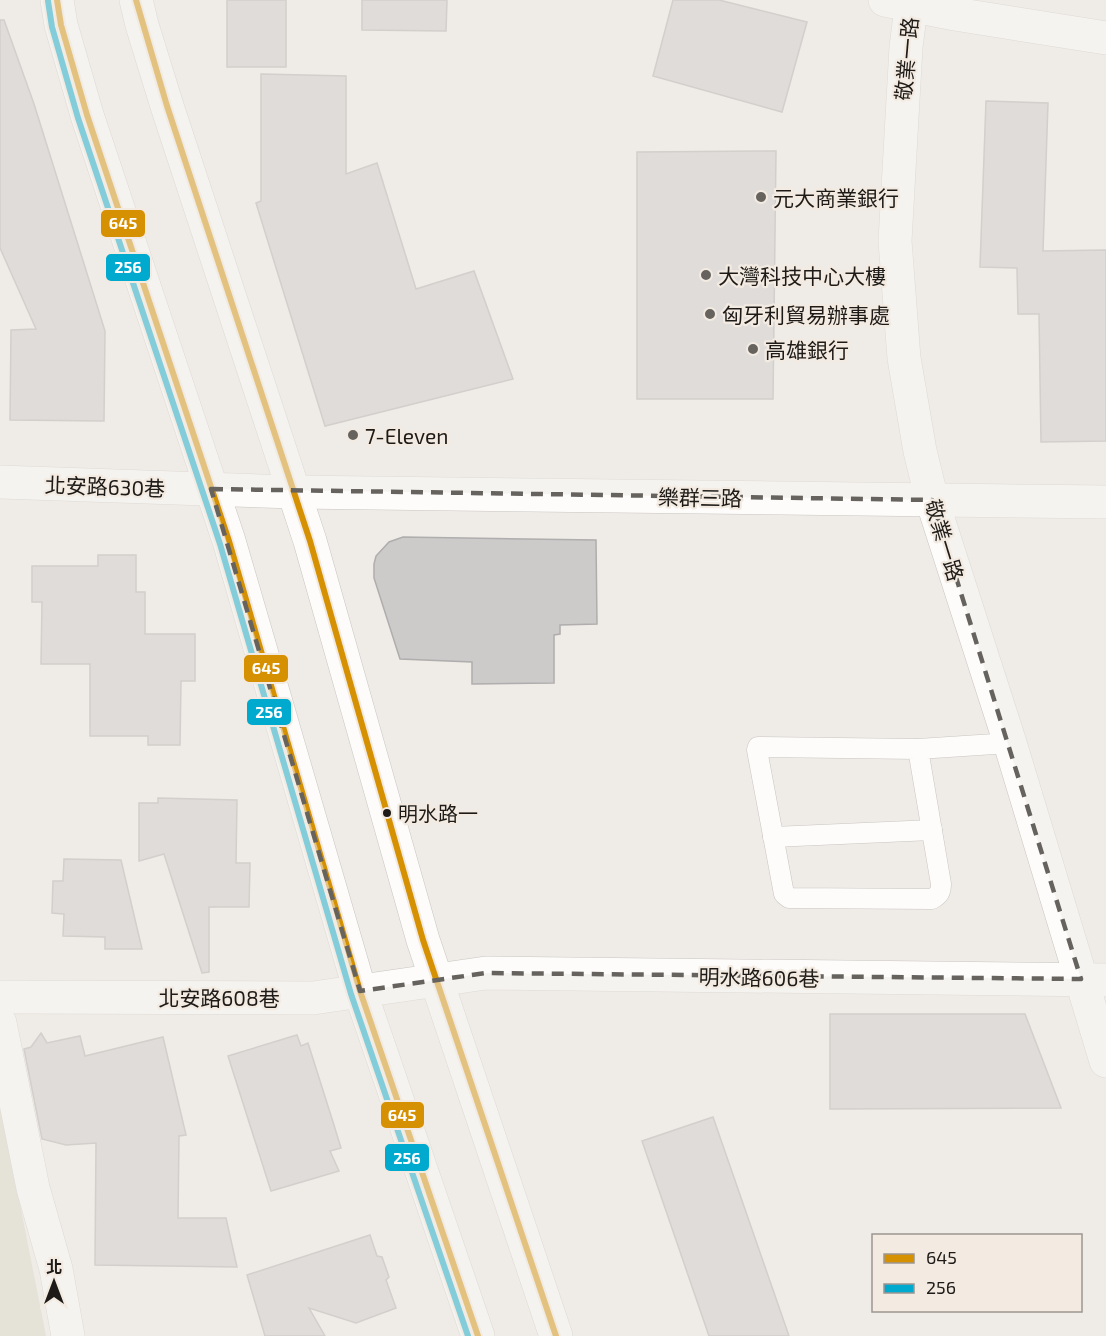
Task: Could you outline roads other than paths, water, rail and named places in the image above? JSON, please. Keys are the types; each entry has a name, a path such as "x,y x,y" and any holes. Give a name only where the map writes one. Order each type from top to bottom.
{"street":[{"path":"57,0 87,116 229,541 360,990 478,1336"},
{"path":"136,0 167,106 313,552 423,940 556,1336"},
{"path":"903,2 1106,38"},
{"name":"敬業一路","path":"903,2 906,47 895,241 904,358 920,451 932,500 1010,743 1094,979 1106,1061"},
{"name":"北安路630巷","path":"0,482 294,492"},
{"name":"樂群三路","path":"294,492 1106,502"},
{"name":"明水路606巷","path":"437,979 486,973 1094,979"},
{"name":"北安路608巷","path":"0,997 313,998 437,979"},
{"path":"0,1023 31,1177 56,1269 68,1336"}],"lane":[{"path":"918,749 941,891 932,899 789,898 784,894 758,747 918,749 1010,743"},
{"path":"773,837 932,830"}],"place":[{"name":"元大商業銀行","path":"761,197"},
{"name":"大灣科技中心大樓","path":"706,275"},
{"name":"匈牙利貿易辦事處","path":"710,314"},
{"name":"高雄銀行","path":"753,349"},
{"name":"7-Eleven","path":"353,435"},
{"name":"明水路一","path":"387,813"}]}
